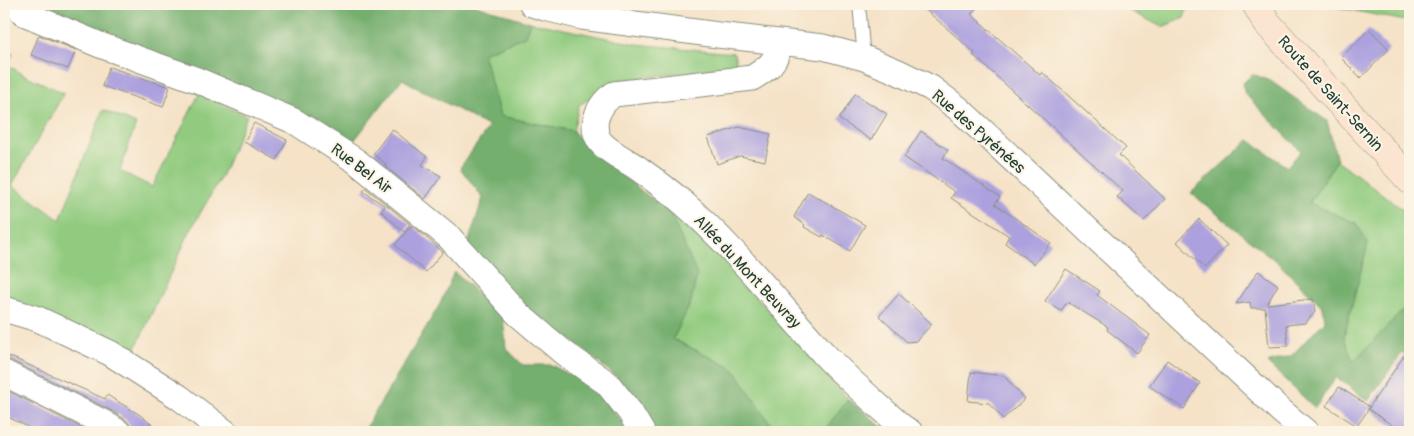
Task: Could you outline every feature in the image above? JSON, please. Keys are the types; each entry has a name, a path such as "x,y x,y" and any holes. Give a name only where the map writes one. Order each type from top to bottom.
{"street":[{"name":"Rue Bel Air","path":"13,4 26,14 91,42 197,80 294,121 356,161 449,238 518,314 564,353 607,383 630,412 642,432"},
{"name":"Rue des Pyrénées","path":"532,4 582,17 823,48 864,58 931,88 959,109 1280,410 1306,432"},
{"name":"Route de Saint-Sernin","path":"1256,4 1267,23 1410,180"},
{"name":"Allée du Mont Beuvray","path":"780,42 778,54 774,62 752,78 614,94 606,99 596,119 599,140 611,151 638,168 681,201 733,250 826,355 902,427 910,432"},
{"path":"4,309 38,319 110,353 179,397 225,432"},
{"path":"4,373 104,422 118,432"}],"lane":[{"path":"859,4 864,58"}],"green space":[{"path":"36,4 473,4 530,22 525,36 483,53 500,116 573,131 592,152 670,213 697,275 691,302 673,339 734,369 776,432 656,432 619,379 574,342 529,313 467,247 483,198 460,168 489,127 402,79 353,142 246,90 133,47"},
{"path":"1117,4 1189,4 1184,18 1162,27"},
{"path":"1321,4 1410,4 1410,22"},
{"path":"530,22 636,44 734,53 737,65 620,81 579,105 573,131 500,116 483,53 525,36"},
{"path":"4,45 13,53 8,65 20,73 64,93 12,185 60,220 103,110 136,124 120,171 152,187 199,94 247,116 221,177 190,231 133,354 4,298"},
{"path":"1253,74 1272,82 1327,121 1337,160 1309,203 1356,223 1368,243 1344,336 1353,362 1410,303 1410,356 1402,353 1368,401 1336,377 1315,408 1267,363 1291,356 1325,321 1323,307 1277,262 1191,193 1249,140 1287,167 1301,151 1245,94 1242,84"},
{"path":"1337,160 1410,215 1410,303 1353,363 1344,337 1368,243 1309,204"},
{"path":"670,213 720,256 848,399 823,432 776,432 734,369 673,339 691,302"},
{"path":"454,272 503,316 506,348 523,365 551,365 590,385 624,423 628,432 363,432 440,304"},
{"path":"848,399 888,432 823,432"}],"building":[{"path":"919,4 980,4 971,14 1040,75 1042,72 1126,148 1119,155 1165,199 1144,221 1117,197 1123,191 973,55 975,53"},
{"path":"1369,29 1389,49 1361,78 1341,58"},
{"path":"39,35 76,50 68,69 31,55"},
{"path":"109,67 170,87 163,107 102,86"},
{"path":"855,94 887,114 871,140 839,119"},
{"path":"254,123 287,140 277,160 244,142"},
{"path":"739,127 771,134 765,161 740,156 717,164 708,137"},
{"path":"392,129 427,157 422,165 441,176 425,199 373,154"},
{"path":"921,131 948,150 943,158 1000,197 995,204 1051,243 1034,264 1005,243 1009,236 951,198 955,192 904,157"},
{"path":"366,188 410,224 404,232 381,211 385,206 363,191"},
{"path":"808,192 865,225 850,251 823,235 822,237 804,227 805,225 794,217"},
{"path":"1199,219 1227,245 1205,269 1177,242"},
{"path":"412,225 443,252 426,272 395,245"},
{"path":"1066,269 1100,291 1097,295 1150,335 1137,353 1107,330 1108,327 1067,302 1061,311 1045,301"},
{"path":"1258,271 1278,285 1267,304 1313,299 1315,312 1305,323 1286,325 1288,346 1269,347 1265,308 1251,308 1250,302 1236,304"},
{"path":"899,294 932,324 916,341 907,342 879,316"},
{"path":"1410,347 1410,432 1402,432 1368,409"},
{"path":"4,354 105,399 107,395 140,415 161,432 132,432 126,420 112,411 10,360 4,359"},
{"path":"1167,360 1200,383 1184,409 1149,386"},
{"path":"971,372 1004,376 1025,399 1003,419 989,403 968,401"},
{"path":"1339,387 1370,407 1357,426 1326,406"},
{"path":"4,389 90,432 38,432 4,415"}]}
